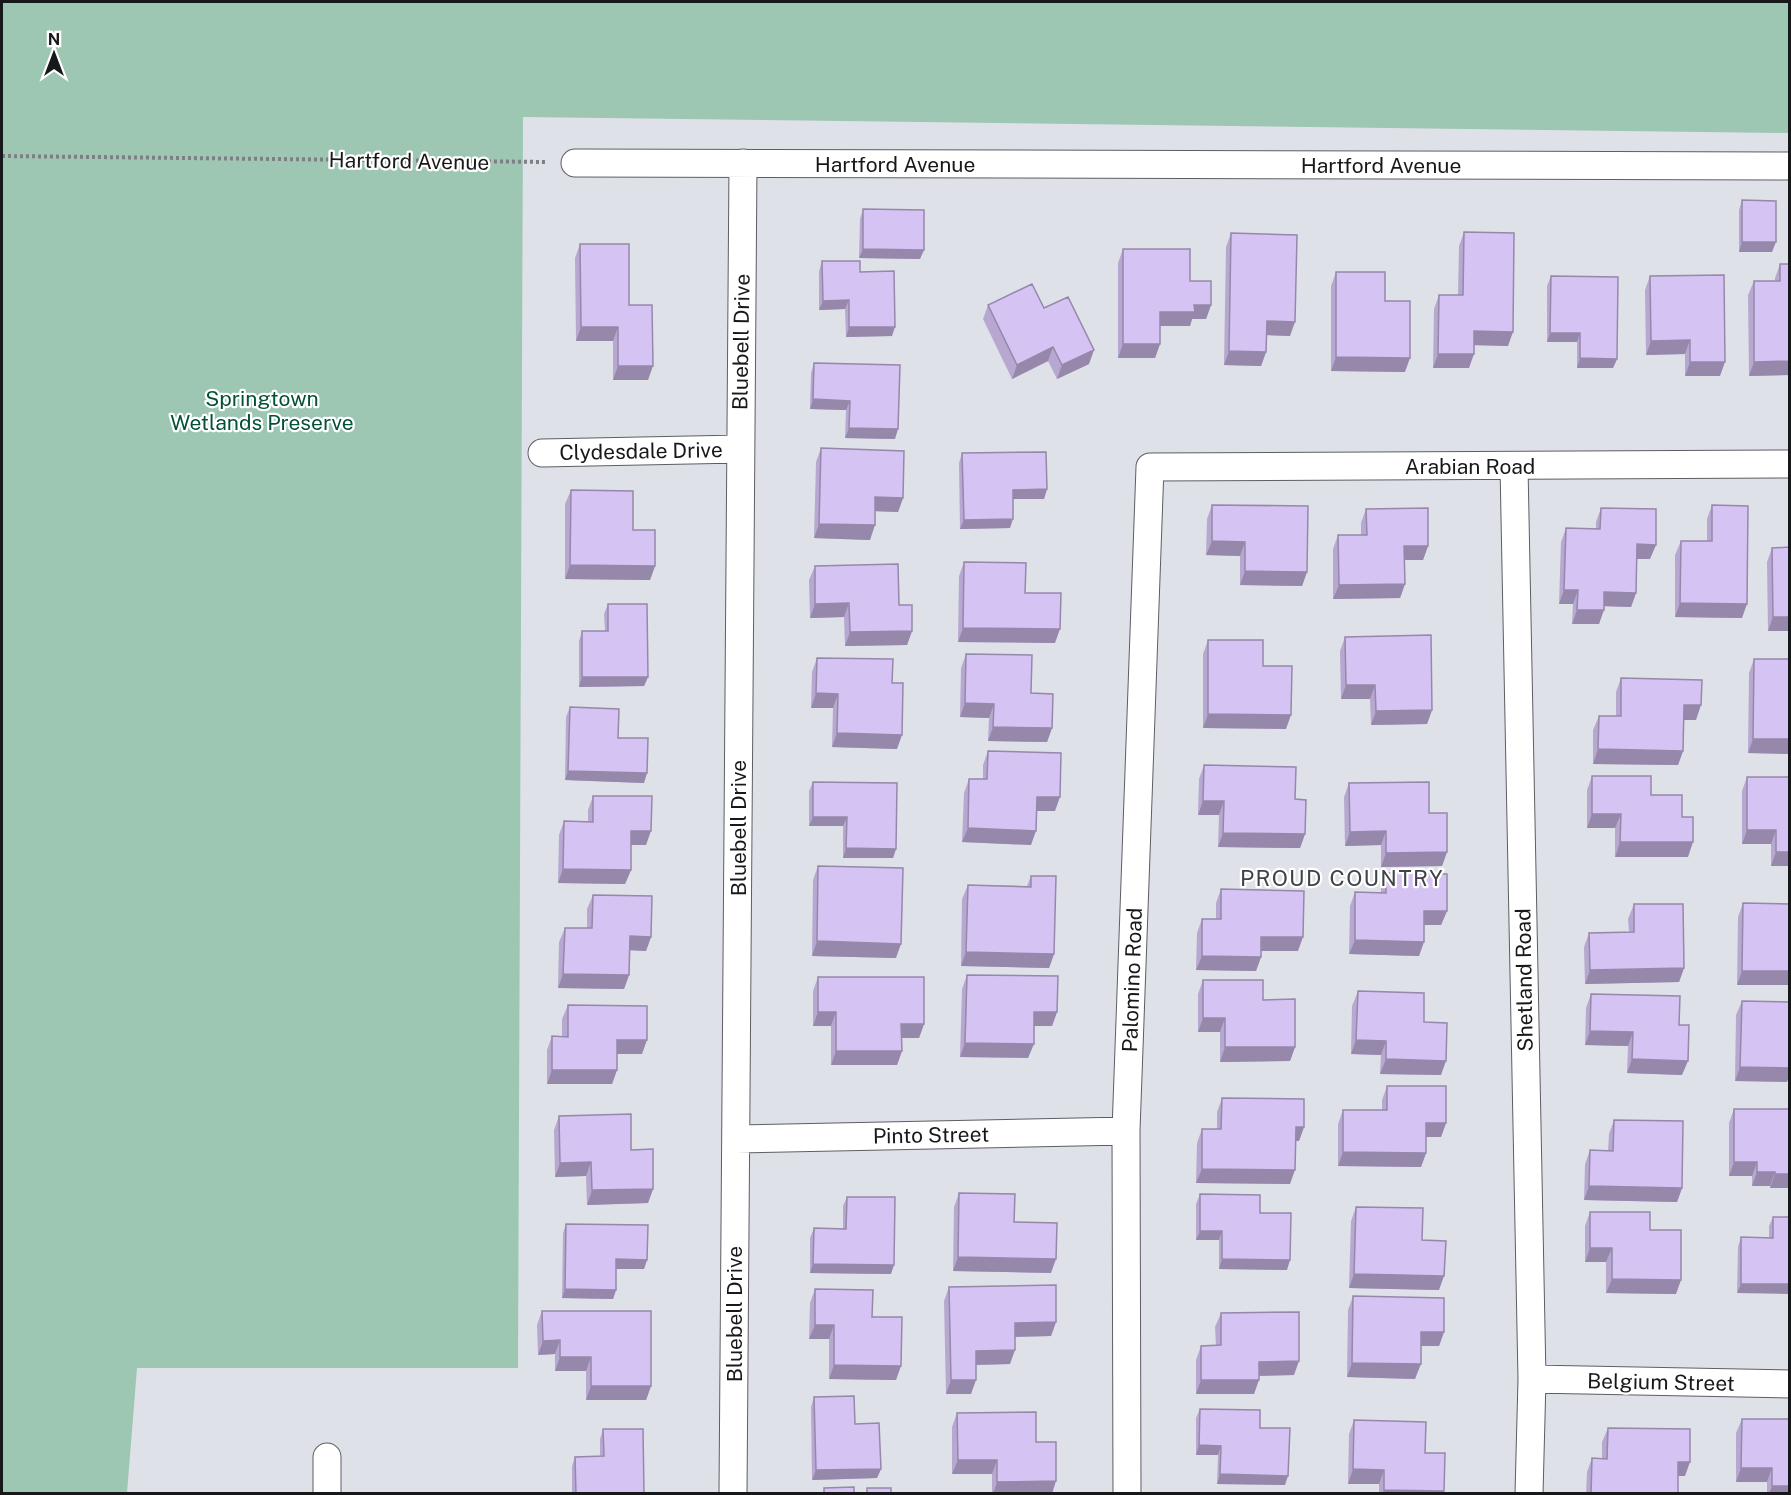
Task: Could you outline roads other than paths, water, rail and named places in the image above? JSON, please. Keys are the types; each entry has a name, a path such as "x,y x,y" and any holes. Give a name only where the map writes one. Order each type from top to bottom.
{"street":[{"name":"Hartford Avenue","path":"575,163 1790,166"},
{"name":"Bluebell Drive","path":"733,1494 743,163"},
{"name":"Clydesdale Drive","path":"542,453 740,449"},
{"name":"Arabian Road","path":"1150,467 1790,464"},
{"name":"Shetland Road","path":"1514,466 1532,1379 1530,1494"},
{"name":"Palomino Road","path":"1127,1494 1126,1131 1150,467"},
{"name":"Pinto Street","path":"736,1139 1126,1131"},
{"name":"Belgium Street","path":"1532,1379 1790,1384"},
{"path":"327,1457 327,1494"}],"district":[{"name":"PROUD COUNTRY","path":"1342,878"}],"park label":[{"name":"Springtown Wetlands Preserve","path":"262,410"}]}
